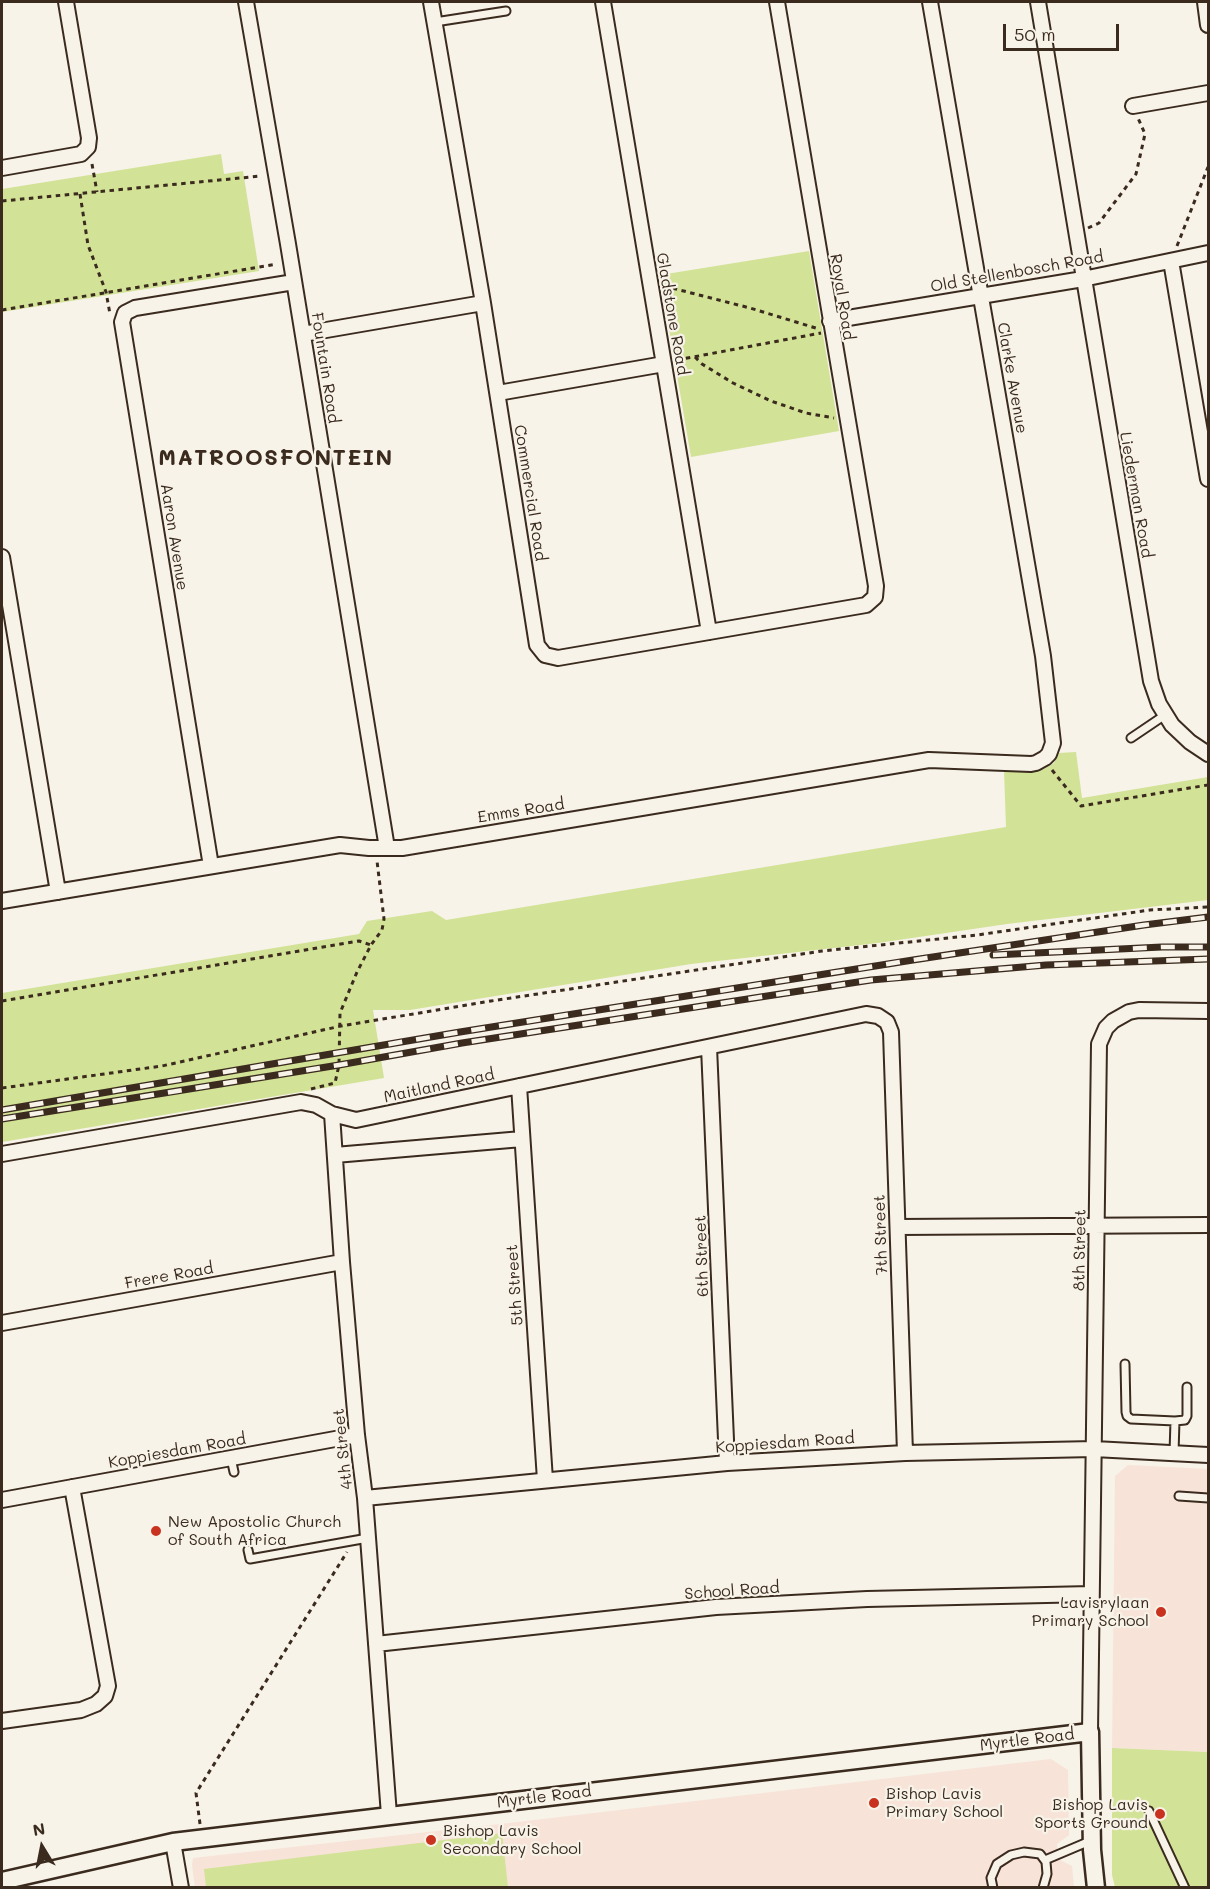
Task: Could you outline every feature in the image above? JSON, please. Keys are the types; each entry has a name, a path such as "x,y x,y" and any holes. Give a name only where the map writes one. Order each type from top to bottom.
{"street":[{"path":"2,168 81,154 88,147 89,138 66,2"},
{"name":"Fountain Road","path":"246,2 303,334 381,848"},
{"name":"Commercial Road","path":"431,2 498,393 537,645 545,655 558,658 866,605 875,597"},
{"name":"Gladstone Road","path":"603,2 709,632"},
{"name":"Royal Road","path":"777,2 876,586 875,597"},
{"name":"Clarke Avenue","path":"930,2 1043,656 1053,743 1045,758"},
{"name":"Liederman Road","path":"1038,2 1151,681 1156,698 1165,715 1185,738 1209,754"},
{"path":"1205,2 1209,25"},
{"path":"1133,106 1209,93"},
{"name":"Old Stellenbosch Road","path":"830,321 1083,279 1209,253"},
{"path":"1171,261 1209,479"},
{"name":"Aaron Avenue","path":"211,866 122,322 125,313 135,308 294,282"},
{"path":"303,334 483,303"},
{"path":"498,393 664,364"},
{"path":"2,557 58,892"},
{"name":"Emms Road","path":"2,901 340,845 402,848 929,760 1031,764 1045,758"},
{"name":"8th Street","path":"1090,1732 1098,1052 1106,1028 1120,1015 1139,1010 1209,1011"},
{"name":"Maitland Road","path":"2,1154 301,1102 356,1120 866,1014 883,1018"},
{"name":"7th Street","path":"883,1018 891,1032 905,1452"},
{"name":"6th Street","path":"710,1047 727,1463"},
{"name":"5th Street","path":"519,1086 545,1480"},
{"name":"4th Street","path":"332,1114 342,1262 357,1435 365,1498 389,1815"},
{"path":"335,1155 522,1138"},
{"path":"898,1227 1209,1225"},
{"name":"Frere Road","path":"2,1323 342,1262"},
{"name":"Koppiesdam Road","path":"2,1500 72,1487 233,1465 357,1435"},
{"name":"Koppiesdam Road","path":"365,1498 727,1463 905,1452 1094,1449 1209,1455"},
{"path":"2,1721 81,1710 96,1704 105,1696 108,1686 72,1487"},
{"name":"School Road","path":"376,1644 716,1607 867,1599 1091,1594"},
{"path":"1090,1732 1092,1840 1096,1887"},
{"name":"Myrtle Road","path":"6,1883 173,1842 1090,1732"},
{"path":"173,1842 181,1887"}],"lane":[{"path":"435,22 506,11"},
{"path":"1131,738 1165,715"},
{"path":"1125,1364 1128,1418 1183,1421 1186,1418 1187,1387"},
{"path":"1174,1453 1175,1421"},
{"path":"1179,1496 1209,1498"},
{"path":"248,1550 250,1560 368,1538"},
{"path":"1149,1811 1185,1887"},
{"path":"1045,1860 1092,1840"},
{"path":"993,1887 991,1878 994,1868 1003,1859 1011,1855 1030,1852 1040,1854 1045,1860 1047,1874 1042,1887"}],"path":[{"path":"1075,234 1099,223 1136,174 1145,134 1133,106"},
{"path":"88,147 97,192"},
{"path":"1171,261 1209,167"},
{"path":"2,201 275,174"},
{"path":"80,194 88,245 106,292 111,318"},
{"path":"2,310 278,264"},
{"path":"651,287 664,286 750,308 818,328 822,333 664,364"},
{"path":"695,357 725,379 771,401 806,413 836,418 846,417"},
{"path":"1045,758 1081,806 1209,785"},
{"path":"307,1103 308,1090 335,1083 339,1065 340,1013 347,993 371,945 382,930 384,919 381,848"},
{"path":"2,1088 162,1066 341,1026 822,951 977,935 1150,910 1209,907"},
{"path":"2,1001 359,941 371,945"},
{"path":"200,1824 196,1793 347,1552 354,1550"}],"shaded area":[{"name":"Lavisrylaan Primary School","path":"1128,1465 1208,1469 1208,1752 1112,1748 1115,1476"},
{"name":"Bishop Lavis Primary School","path":"1051,1759 1068,1770 1069,1835 1057,1844 1058,1859 1072,1866 1074,1887 195,1888 193,1858"}],"green space":[{"path":"221,154 224,174 243,171 259,271 2,312 2,189"},
{"path":"809,251 839,431 691,457 660,275"},
{"path":"1076,752 1082,798 1208,777 1208,900 1007,924 878,943 691,964 410,1010 373,1010 384,1078 2,1142 2,993 359,934 367,921 432,911 446,920 1006,827 1004,770 1044,769 1054,763 1059,753"},
{"name":"Bishop Lavis Sports Ground","path":"1112,1748 1208,1752 1208,1887 1115,1887 1112,1875"},
{"name":"Bishop Lavis Secondary School","path":"502,1833 508,1887 206,1887 204,1869"}],"railway":[{"path":"2,1110 460,1032 913,960 1208,917"},
{"path":"993,955 1208,947"},
{"path":"2,1119 462,1043 871,980 1046,965 1208,959"}],"place":[{"name":"New Apostolic Church of South Africa","path":"156,1531"},
{"name":"Lavisrylaan Primary School","path":"1161,1612"},
{"name":"Bishop Lavis Primary School","path":"874,1803"},
{"name":"Bishop Lavis Sports Ground","path":"1160,1814"},
{"name":"Bishop Lavis Secondary School","path":"431,1840"}],"district":[{"name":"MATROOSFONTEIN","path":"276,458"}]}
